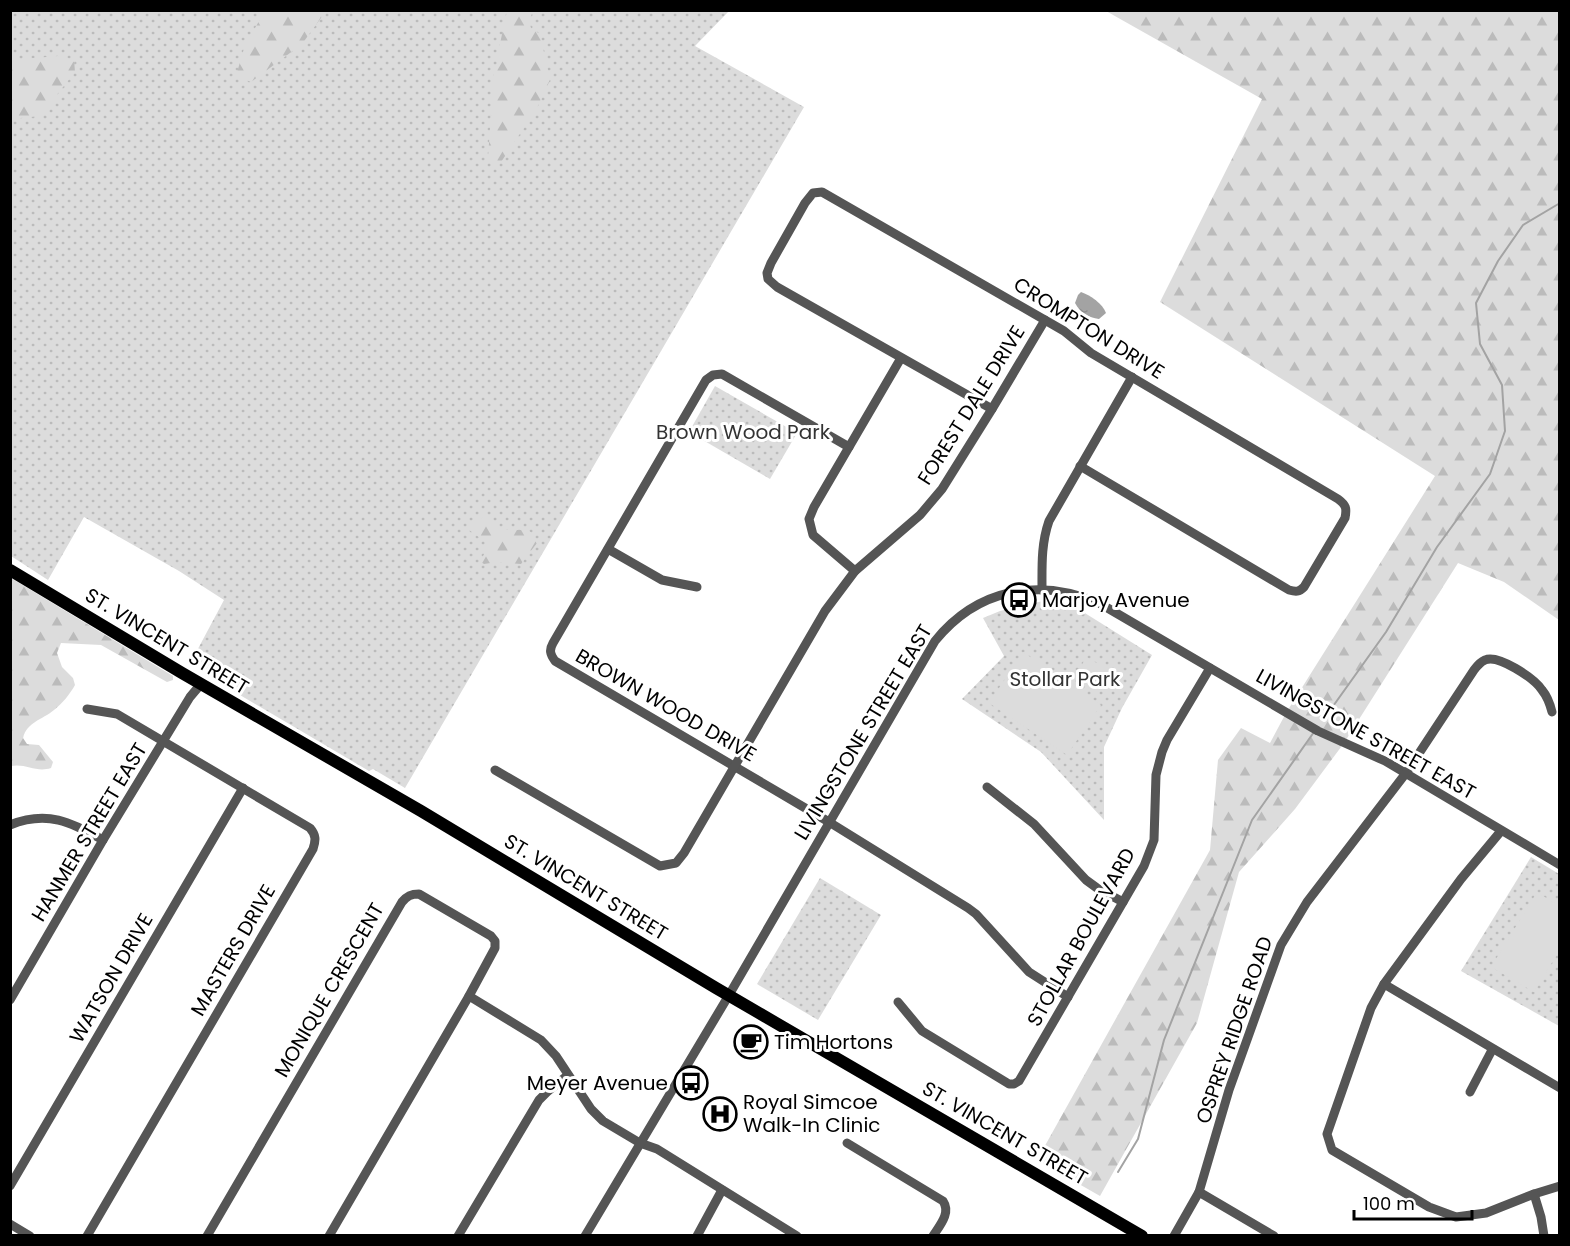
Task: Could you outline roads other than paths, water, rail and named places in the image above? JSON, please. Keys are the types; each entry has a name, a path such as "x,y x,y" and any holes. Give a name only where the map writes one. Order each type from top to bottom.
{"main road":[{"name":"ST. VINCENT STREET","path":"10,570 1142,1236"}],"street":[{"name":"CROMPTON DRIVE","path":"992,409 777,287 768,279 767,273 771,263 813,193 822,192 1064,331 1091,353 1344,503 1347,509 1308,581 1301,591 1295,592 1080,466"},
{"name":"FOREST DALE DRIVE","path":"495,770 660,866 676,862 684,853 825,611 855,571 920,515 933,500 951,475 1045,320"},
{"path":"855,571 813,535 809,519 901,358"},
{"name":"BROWN WOOD DRIVE","path":"849,447 722,374 713,375 706,380 553,643 550,649 551,656 555,661 829,822 968,908 1029,972 1068,997"},
{"path":"1042,590 1044,534 1053,513 1132,377"},
{"path":"608,549 662,580 697,587"},
{"name":"LIVINGSTONE STREET EAST","path":"585,1236 729,995 935,641 962,615 985,602 1008,593 1029,590 1065,591 1099,603 1318,731 1375,755 1560,866"},
{"name":"OSPREY RIDGE ROAD","path":"1174,1236 1199,1192 1229,1090 1281,945 1307,902 1406,773 1479,663 1492,659 1500,661 1531,679 1543,691 1552,712"},
{"name":"STOLLAR BOULEVARD","path":"898,1002 922,1030 1009,1084 1023,1077 1144,866 1154,840 1156,775 1162,752 1210,668"},
{"name":"HANMER STREET EAST","path":"10,1000 103,840 190,698 201,684"},
{"name":"MASTERS DRIVE","path":"87,709 117,714 164,741 310,828 314,833 315,843 87,1236"},
{"path":"987,787 1034,824 1086,880 1123,902"},
{"name":"WATSON DRIVE","path":"10,1186 243,788"},
{"path":"10,825 39,818 62,820 103,840"},
{"path":"1500,831 1461,879 1384,984 1371,1008 1327,1134 1332,1150 1429,1207 1456,1217 1486,1213 1560,1186"},
{"name":"MONIQUE CRESCENT","path":"207,1236 402,902 407,896 419,894 486,933 495,941 495,948 329,1236"},
{"path":"1384,984 1492,1050 1560,1088"},
{"path":"469,996 541,1040 556,1056 588,1105 599,1117 640,1143 657,1149 797,1236"},
{"path":"1470,1092 1492,1050"},
{"path":"458,1236 540,1100 568,1075"},
{"path":"847,1143 944,1201 947,1207 946,1213 933,1236"},
{"path":"697,1236 722,1190"},
{"path":"1199,1192 1274,1236"},
{"path":"1534,1194 1544,1236"},
{"path":"10,1224 30,1236"}],"water":[{"path":"1081,292 1096,300 1106,313 1099,319 1082,312 1075,303"}],"waterway":[{"path":"1326,716 1386,632 1437,547 1490,474 1505,431 1502,385 1480,344 1476,303 1498,261 1523,225 1560,203"},
{"path":"1118,1172 1138,1139 1164,1040 1252,820 1314,732"}],"place":[{"name":"Marjoy Avenue","path":"1019,600"},
{"name":"Tim Hortons","path":"751,1042"},
{"name":"Meyer Avenue","path":"691,1083"},
{"name":"Royal Simcoe Walk-In Clinic","path":"720,1114"}],"park label":[{"name":"Brown Wood Park","path":"743,432"},
{"name":"Stollar Park","path":"1065,679"}]}
